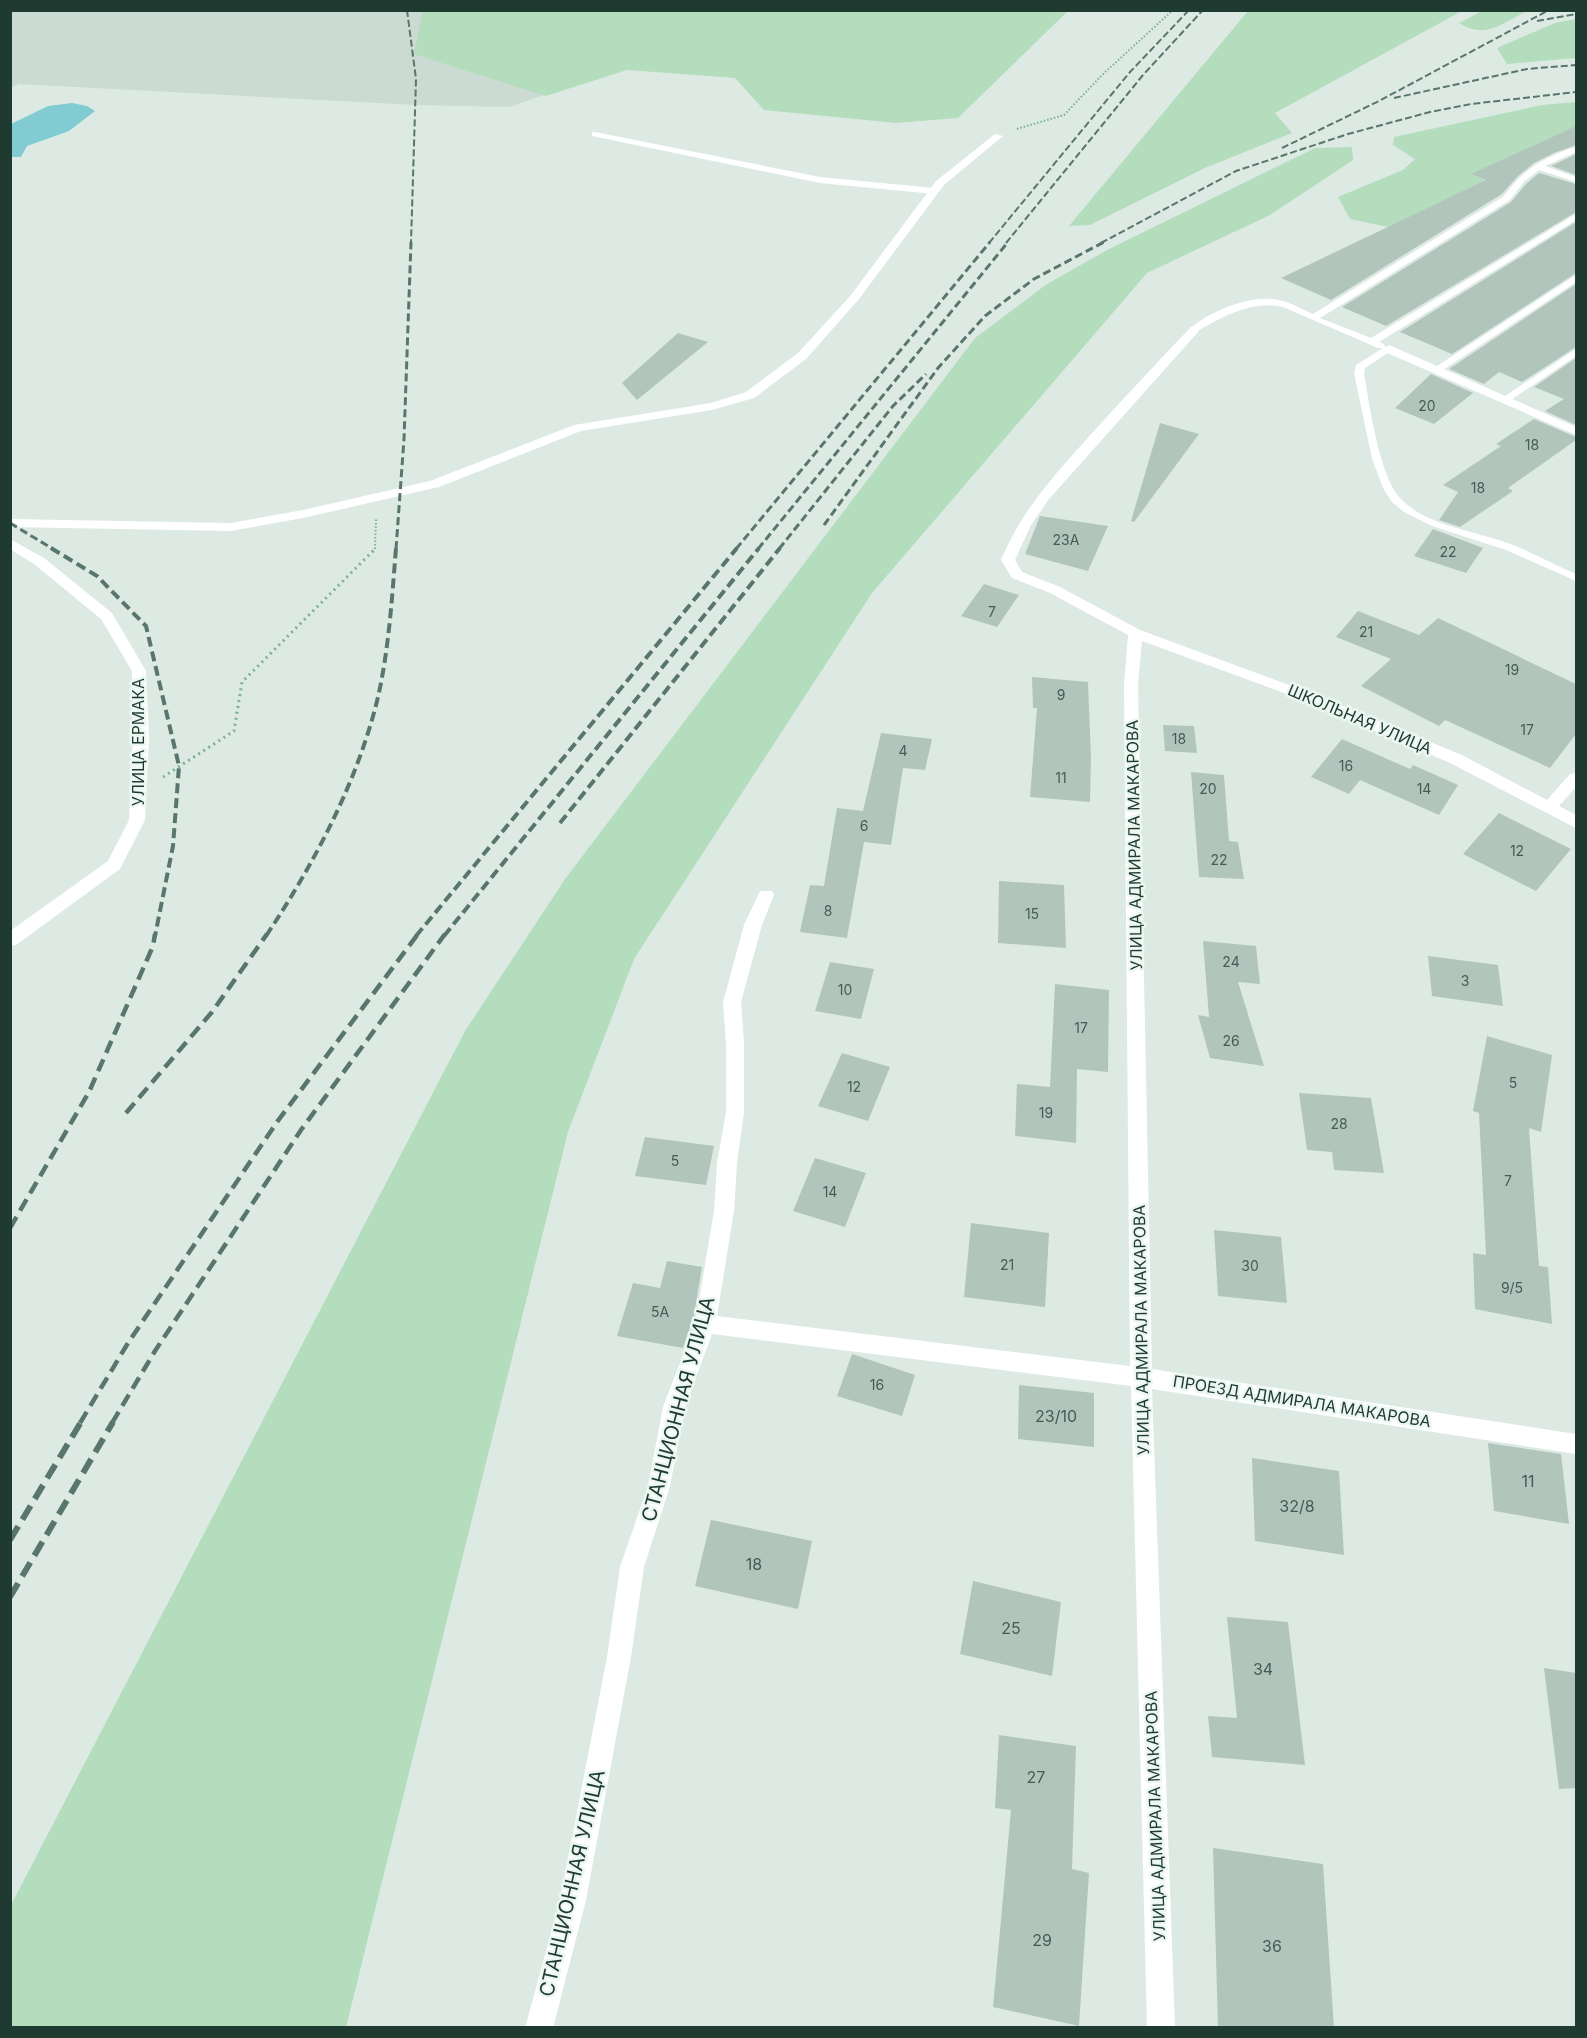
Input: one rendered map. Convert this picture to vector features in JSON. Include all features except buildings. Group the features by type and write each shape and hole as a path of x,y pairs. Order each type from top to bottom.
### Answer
{"street":[{"path":"10,523 231,527 303,514 434,484 578,428 712,406 750,395 802,356 840,314 940,183 998,136"},
{"name":"ШКОЛЬНАЯ УЛИЦА","path":"1195,329 1137,388 1034,506 1017,537 1008,560 1017,575 1055,590 1135,633 1258,678 1456,759 1576,822"},
{"path":"1389,349 1576,431"},
{"name":"УЛИЦА ЕРМАКА","path":"10,543 39,561 107,616 139,671 141,737 137,820 114,865 10,940"},
{"name":"УЛИЦА АДМИРАЛА МАКАРОВА","path":"1135,633 1131,685 1141,1377 1161,2028"},
{"path":"1549,807 1576,778"},
{"name":"СТАНЦИОННАЯ УЛИЦА","path":"539,2028 573,1900 587,1832 619,1657 632,1567 659,1485 674,1407 705,1324 724,1211 727,1162 735,1112 735,1044 732,1002 753,926 766,895"},
{"name":"ПРОЕЗД АДМИРАЛА МАКАРОВА","path":"705,1324 1141,1377 1576,1444"}],"lane":[{"path":"595,134 820,180 934,191"},
{"path":"1313,318 1507,198 1517,183 1537,166 1576,148"},
{"path":"1537,166 1576,180"},
{"path":"1372,342 1576,217"},
{"path":"1436,370 1576,278"},
{"path":"1195,329 1214,317 1261,304 1281,303 1389,349"},
{"path":"1389,349 1360,367 1359,374 1375,450 1395,499 1428,520 1510,548 1576,578"},
{"path":"1504,400 1576,352"}],"path":[{"path":"998,136 1064,115 1102,75 1173,10"},
{"path":"138,795 234,731 242,682 376,548 375,511"}],"shaded area":[{"path":"10,11 787,11 509,107 415,105 19,84 11,88"}],"green space":[{"path":"423,10 1068,11 958,118 896,123 764,110 735,78 627,70 546,96 414,54"},
{"path":"1248,11 1462,11 1275,113 1292,133 1205,168 1090,225 1069,226"},
{"path":"1482,11 1527,11 1502,25 1486,30 1469,28 1459,23"},
{"path":"1576,19 1576,58 1507,64 1497,48 1555,23"},
{"path":"1576,102 1576,129 1563,132 1472,174 1487,181 1388,227 1350,219 1338,197 1403,170 1415,159 1393,145 1394,137 1542,105"},
{"path":"1352,147 1353,160 1270,215 1147,273 872,593 634,959 568,1132 346,2027 11,2027 11,1905 465,1031 565,879 975,338 1047,284 1109,249 1315,148"}],"water":[{"path":"72,103 87,106 95,111 69,131 27,146 21,157 11,157 11,124 48,106"}],"railway":[{"path":"407,10 416,79 411,243"},
{"path":"989,243 1130,72 1189,10"},
{"path":"1006,243 1143,75 1203,10"},
{"path":"1282,148 1379,101 1549,10"},
{"path":"1537,21 1576,14"},
{"path":"1394,98 1527,69 1576,65"},
{"path":"1101,243 1236,171 1348,134 1430,112 1471,104 1576,92"},
{"path":"396,549 404,439 411,242"},
{"path":"736,549 990,242"},
{"path":"758,549 1008,242"},
{"path":"824,525 938,368 985,316 1034,279 1104,242"},
{"path":"779,549 893,406 926,374"},
{"path":"10,523 53,549"},
{"path":"51,548 97,576 146,626 179,766 173,846 155,936"},
{"path":"266,936 317,851 359,760 378,697 385,660 396,548"},
{"path":"416,936 737,548"},
{"path":"444,936 759,548"},
{"path":"560,823 780,548"},
{"path":"10,1228 89,1092 153,946 155,934"},
{"path":"126,1113 212,1012 267,934"},
{"path":"80,1423 128,1343 277,1122 418,934"},
{"path":"112,1423 155,1351 301,1130 445,934"},
{"path":"10,1540 81,1422"},
{"path":"10,1597 113,1422"}]}
